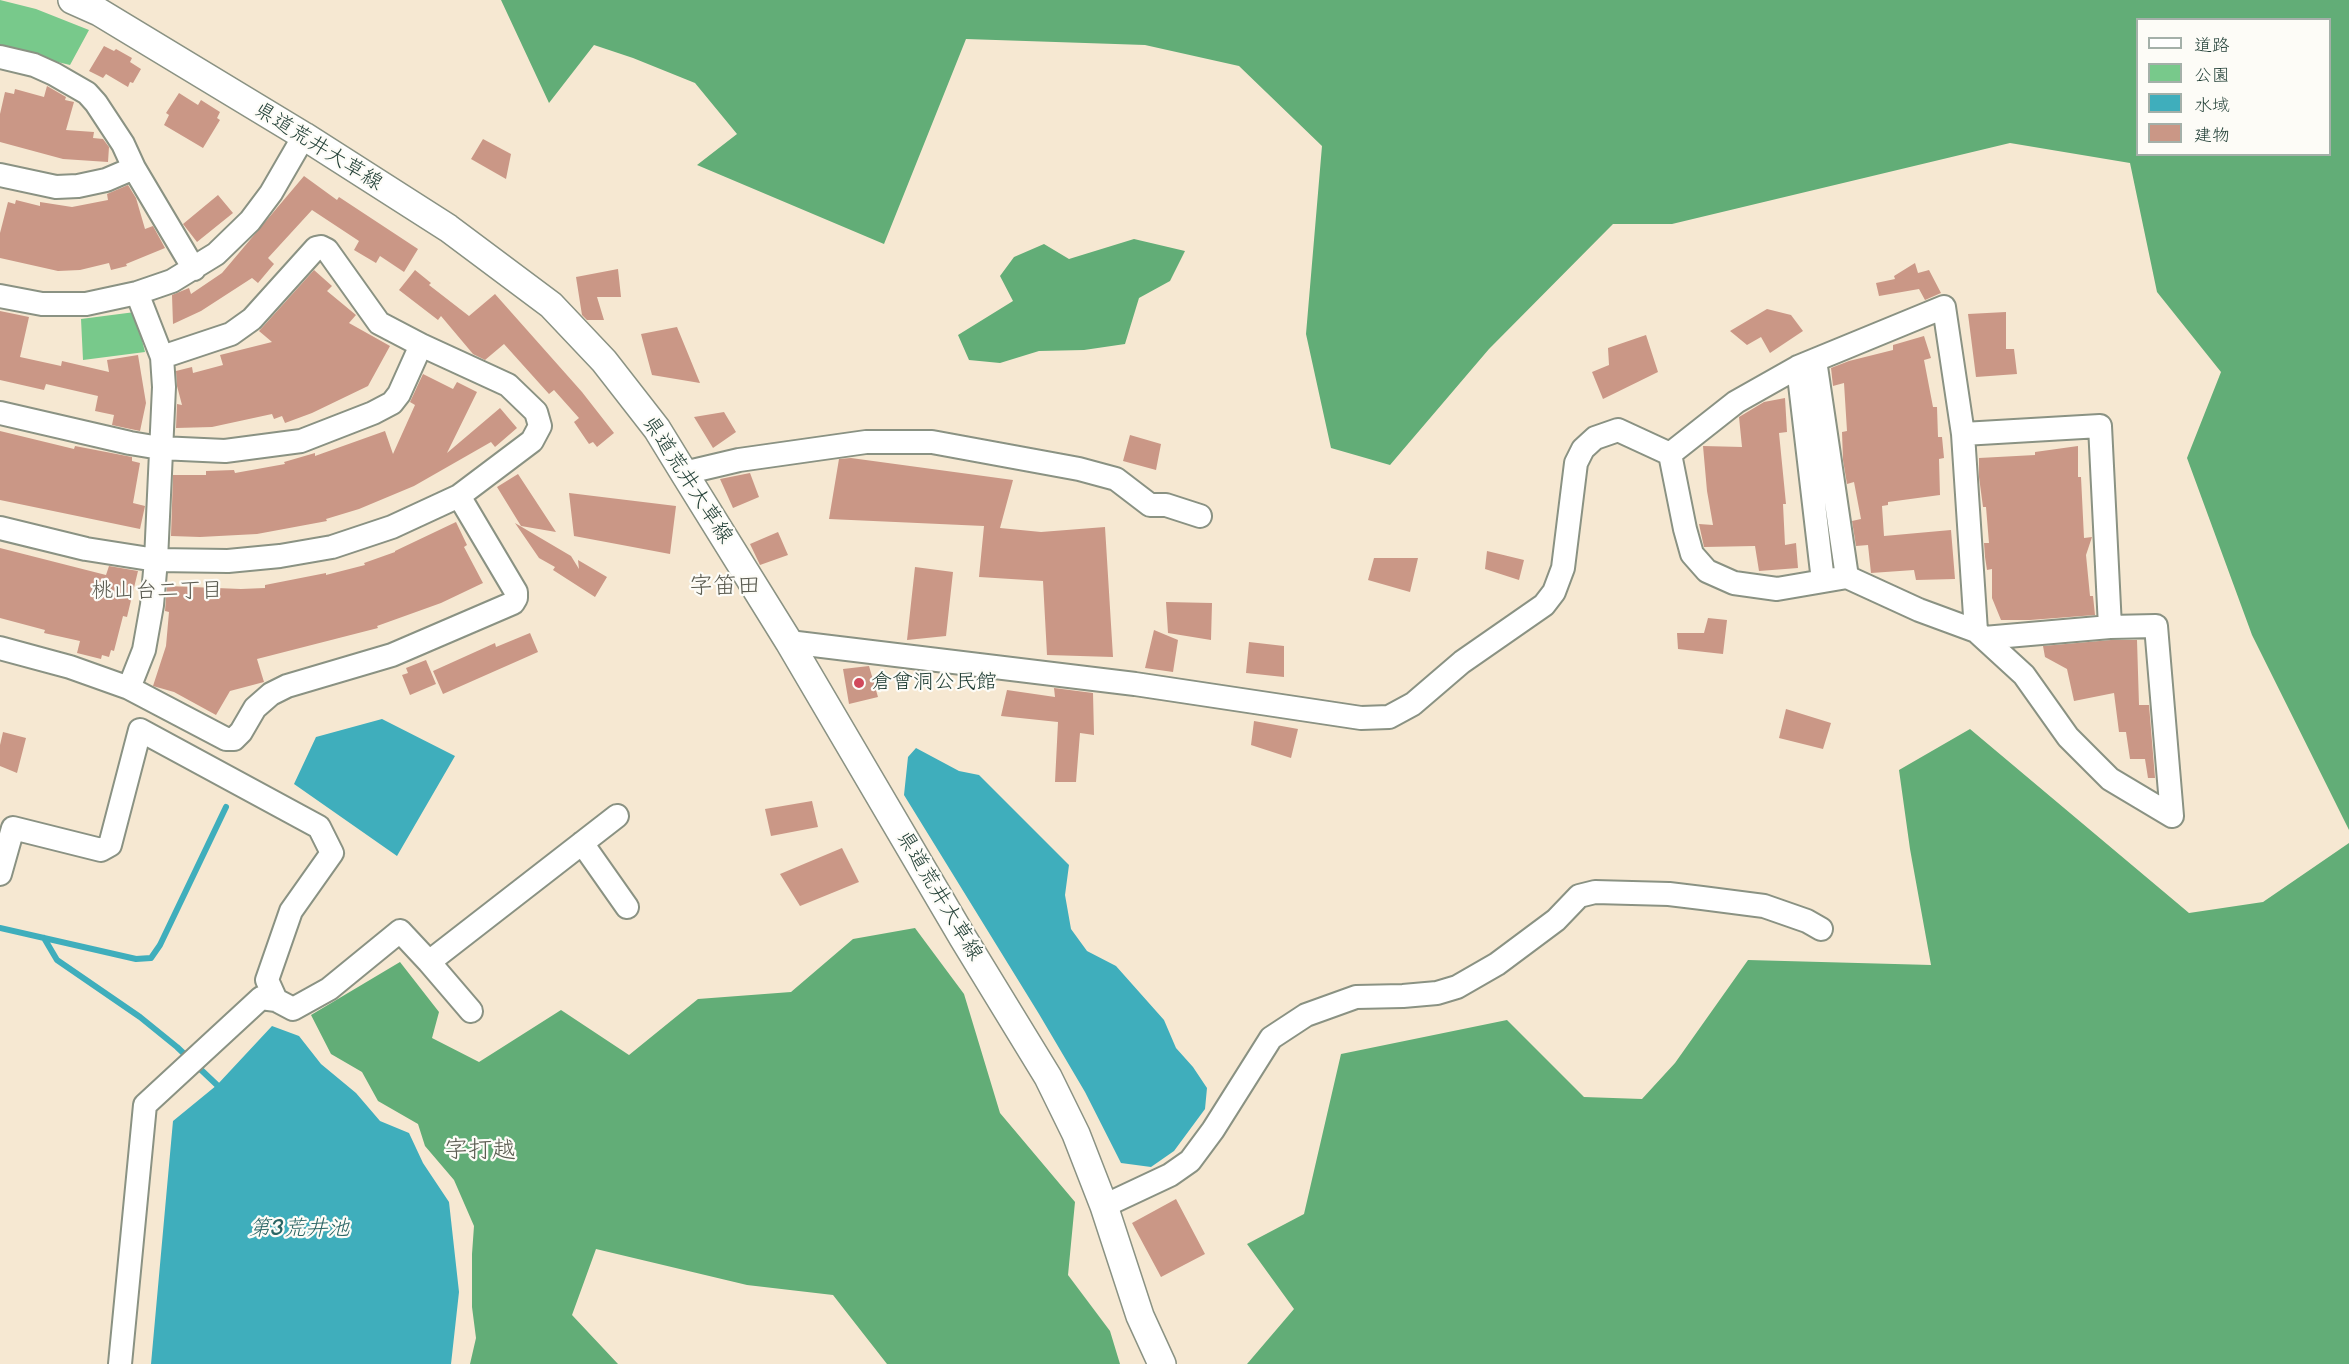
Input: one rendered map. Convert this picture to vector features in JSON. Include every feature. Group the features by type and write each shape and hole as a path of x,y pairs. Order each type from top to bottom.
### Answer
{"main road":[{"name":"県道荒井大草線","path":"72,0 99,12 304,136 448,228 551,305 604,361 657,429 789,642 963,938 1048,1077 1076,1134 1104,1206 1140,1316 1162,1364"}],"street":[{"path":"0,57 34,65 87,93 105,115 194,269"},
{"path":"0,296 67,306 104,301 172,281 216,254 250,221 271,193 304,136"},
{"path":"0,175 56,187 78,186 106,180 134,168"},
{"path":"0,528 86,549 156,560 228,561 280,556 332,546 392,527 459,496 532,441 540,426 536,412 508,385 379,323 327,250 321,247 316,248 252,319 238,329 216,340 162,357"},
{"path":"129,688 144,650 152,605 164,387 162,357 137,293"},
{"path":"1670,454 1736,402 1806,364 1944,307 1963,434 1980,635"},
{"path":"0,413 160,448 225,451 301,441 373,413 392,403 399,394 421,345"},
{"path":"1806,364 1847,577"},
{"path":"1806,364 1823,581"},
{"path":"1963,434 2100,426 2110,627"},
{"path":"789,642 1135,684 1361,718 1389,717 1413,704 1462,662 1544,605 1554,592 1563,568 1576,463 1583,449 1595,438 1618,430 1670,454"},
{"path":"684,473 739,459 866,442 932,442 1079,469 1116,479 1150,505 1166,504 1200,516"},
{"path":"1670,454 1692,554 1707,571 1734,583 1777,590 1847,577 1980,635 2024,675 2068,737 2110,779 2172,816 2156,626 1980,635"},
{"path":"0,648 70,667 129,688 226,739 234,739 241,732 255,708 271,694 287,686 392,655 513,603 516,592 459,496"},
{"path":"0,874 6,826 101,850 110,845 140,730 319,827 333,853 291,911 267,980 276,1000"},
{"path":"429,962 617,816"},
{"path":"582,843 627,907"},
{"path":"1104,1206 1170,1175 1191,1161 1271,1038 1306,1015 1356,997 1437,993 1457,987 1497,964 1556,920 1579,897 1594,892 1669,894 1764,906 1807,921 1821,929"},
{"path":"120,1364 145,1105 261,998 276,1000 293,1009 329,988 400,931 471,1011"}],"green space":[{"path":"0,0 36,9 89,30 70,65 0,48"},
{"path":"501,0 2349,0 2349,830 2252,635 2187,458 2221,372 2157,292 2130,163 2010,143 1672,224 1613,224 1489,349 1390,465 1331,448 1306,334 1322,146 1239,66 1145,45 966,39 884,244 697,165 737,134 695,83 594,45 549,103"},
{"path":"1134,239 1185,251 1170,281 1139,298 1125,344 1084,350 1039,351 1000,363 969,360 958,335 1013,301 1000,276 1014,257 1044,244 1069,259"},
{"path":"135,312 145,352 83,360 81,319"},
{"path":"1970,729 2189,913 2263,902 2349,843 2349,1364 1247,1364 1294,1309 1247,1244 1304,1214 1341,1054 1507,1020 1584,1097 1642,1099 1675,1063 1748,960 1931,965 1910,849 1899,770"},
{"path":"915,928 964,994 1000,1113 1075,1202 1068,1275 1110,1331 1120,1364 887,1364 833,1295 747,1285 596,1249 572,1315 618,1364 470,1364 476,1338 472,1307 474,1226 454,1180 425,1146 418,1124 378,1101 362,1072 331,1054 311,1015 400,962 439,1012 432,1038 479,1062 561,1010 629,1055 698,999 791,992 853,939"}],"water":[{"path":"382,719 455,756 397,856 294,784 316,737"},
{"path":"916,748 959,771 979,775 1069,865 1065,895 1071,929 1087,951 1116,966 1164,1020 1176,1048 1207,1088 1205,1109 1174,1151 1151,1167 1121,1163 1085,1092 904,795 908,757"},
{"name":"第3荒井池","path":"272,1026 299,1036 321,1064 356,1093 380,1121 409,1133 423,1163 449,1202 459,1292 451,1364 151,1364 173,1121 217,1085"}],"building":[{"path":"104,46 114,51 116,49 132,58 130,62 141,69 128,87 106,74 103,78 89,71"},
{"path":"47,86 66,97 65,100 74,102 66,130 94,132 93,138 103,139 109,147 108,162 63,159 0,142 0,114 5,92 14,94 15,89 44,97"},
{"path":"179,93 198,105 201,100 220,112 217,118 220,120 203,148 164,125 169,115 166,113"},
{"path":"483,139 511,154 506,179 471,159"},
{"path":"304,176 337,200 339,197 418,249 404,272 380,256 376,263 354,250 359,241 312,210 268,258 274,264 258,283 252,278 201,311 173,324 172,295 189,288 191,294 222,273"},
{"path":"128,185 136,198 145,229 153,226 165,248 126,264 127,266 111,270 109,263 80,270 58,271 0,258 0,233 8,202 15,204 16,200 40,206 40,202 72,207 108,200 107,194"},
{"path":"218,195 233,213 197,242 183,224"},
{"path":"1915,263 1918,273 1929,270 1941,293 1925,300 1919,289 1879,296 1876,283 1895,279 1894,276"},
{"path":"618,269 621,297 597,297 604,320 587,320 582,315 576,277"},
{"path":"314,270 332,286 327,291 356,315 349,323 390,346 368,386 312,413 285,423 282,416 274,419 272,414 212,427 176,428 177,404 182,405 176,371 192,367 193,373 223,365 220,355 272,342 259,331"},
{"path":"415,270 431,283 429,285 469,316 495,294 582,392 614,433 597,447 593,442 589,444 574,422 579,418 554,390 549,394 504,344 485,360 473,354 441,316 438,320 399,290"},
{"path":"1767,309 1791,315 1803,331 1770,353 1761,337 1747,345 1730,331"},
{"path":"0,311 29,317 20,357 61,366 62,361 109,372 107,360 138,355 146,403 140,431 112,425 114,415 95,411 98,396 46,384 44,390 0,380"},
{"path":"2006,312 2006,349 2014,349 2017,374 1976,377 1968,314"},
{"path":"677,327 700,383 652,375 641,334"},
{"path":"1646,335 1658,372 1603,399 1592,372 1609,365 1608,348"},
{"path":"1924,336 1931,358 1924,360 1933,407 1937,407 1938,437 1942,437 1944,458 1939,459 1940,495 1888,502 1888,505 1882,506 1884,536 1951,530 1955,579 1916,580 1914,570 1871,573 1868,545 1856,546 1852,521 1861,519 1854,482 1847,484 1843,460 1842,432 1847,431 1844,383 1833,386 1831,368 1893,350 1893,345"},
{"path":"423,374 453,389 457,382 477,392 447,453 500,408 517,428 495,447 491,442 414,486 359,509 326,519 327,521 257,534 171,536 173,475 206,475 206,471 234,470 235,473 285,464 284,462 315,453 315,456 385,431 393,454 415,405 410,402"},
{"path":"1785,398 1787,432 1779,433 1786,504 1783,504 1785,545 1796,543 1798,568 1759,571 1755,546 1704,547 1699,524 1713,525 1703,446 1742,447 1739,417 1764,402"},
{"path":"724,412 736,432 713,448 694,417"},
{"path":"0,431 74,449 75,446 132,457 132,461 140,463 133,503 145,506 140,529 0,500"},
{"path":"1130,435 1161,444 1156,470 1123,461"},
{"path":"2078,446 2078,477 2081,477 2084,538 2092,537 2086,555 2090,596 2093,596 2095,615 2001,620 1992,598 1992,569 1987,570 1985,557 1984,543 1989,543 1986,507 1983,507 1979,477 1979,458 2035,455 2035,452"},
{"path":"851,458 1013,480 1000,528 1041,532 1105,527 1113,657 1047,655 1043,581 979,577 984,526 829,519 839,459"},
{"path":"750,473 759,497 733,508 720,479"},
{"path":"518,474 556,532 521,526 497,487"},
{"path":"569,493 676,506 670,554 574,536"},
{"path":"456,522 467,545 464,547 483,583 441,603 377,626 378,628 257,659 264,682 230,691 216,715 174,692 153,686 166,646 169,612 165,611 167,586 265,588 265,585 326,573 326,575 365,565 364,563 395,552"},
{"path":"515,523 571,556 579,569 578,560 607,577 595,597 553,570 555,567 539,558"},
{"path":"778,532 788,555 760,565 750,544"},
{"path":"0,548 106,575 109,566 138,571 127,617 123,616 114,651 111,650 109,657 102,655 101,659 77,653 80,641 44,633 45,630 0,618"},
{"path":"1487,551 1524,560 1519,580 1485,569"},
{"path":"1374,558 1418,558 1410,592 1368,580"},
{"path":"915,567 953,572 946,636 907,640"},
{"path":"1166,602 1212,603 1211,640 1168,633"},
{"path":"1708,618 1727,620 1723,654 1678,649 1677,633 1704,633"},
{"path":"1154,630 1178,640 1173,672 1145,668"},
{"path":"530,633 538,652 443,694 433,671 495,643 496,647"},
{"path":"2137,640 2139,705 2149,705 2155,778 2148,778 2145,759 2130,759 2126,732 2119,732 2114,693 2074,701 2067,669 2045,657 2043,646"},
{"path":"1249,642 1284,646 1284,677 1246,673"},
{"path":"426,660 436,684 410,695 402,675 408,673 406,668"},
{"name":"倉曾洞公民館","path":"869,666 878,697 849,704 843,669"},
{"path":"1054,688 1093,693 1094,735 1080,733 1076,782 1055,782 1058,722 1001,716 1007,690 1055,697"},
{"path":"1786,709 1831,723 1823,749 1779,738"},
{"path":"1254,721 1298,729 1291,758 1251,745"},
{"path":"3,732 26,738 17,773 0,766 0,745"},
{"path":"812,801 818,827 771,836 765,809"},
{"path":"842,848 859,882 800,906 780,874"},
{"path":"1176,1199 1205,1254 1161,1277 1132,1223"}],"waterway":[{"path":"0,928 136,959 151,958 160,945 226,807"},
{"path":"44,938 57,960 140,1017 177,1047 217,1085"}],"place":[{"name":"倉曾洞公民館","path":"859,683"}],"district":[{"name":"字笛田","path":"725,587"},
{"name":"桃山台二丁目","path":"157,591"},
{"name":"字打越","path":"480,1151"}]}
